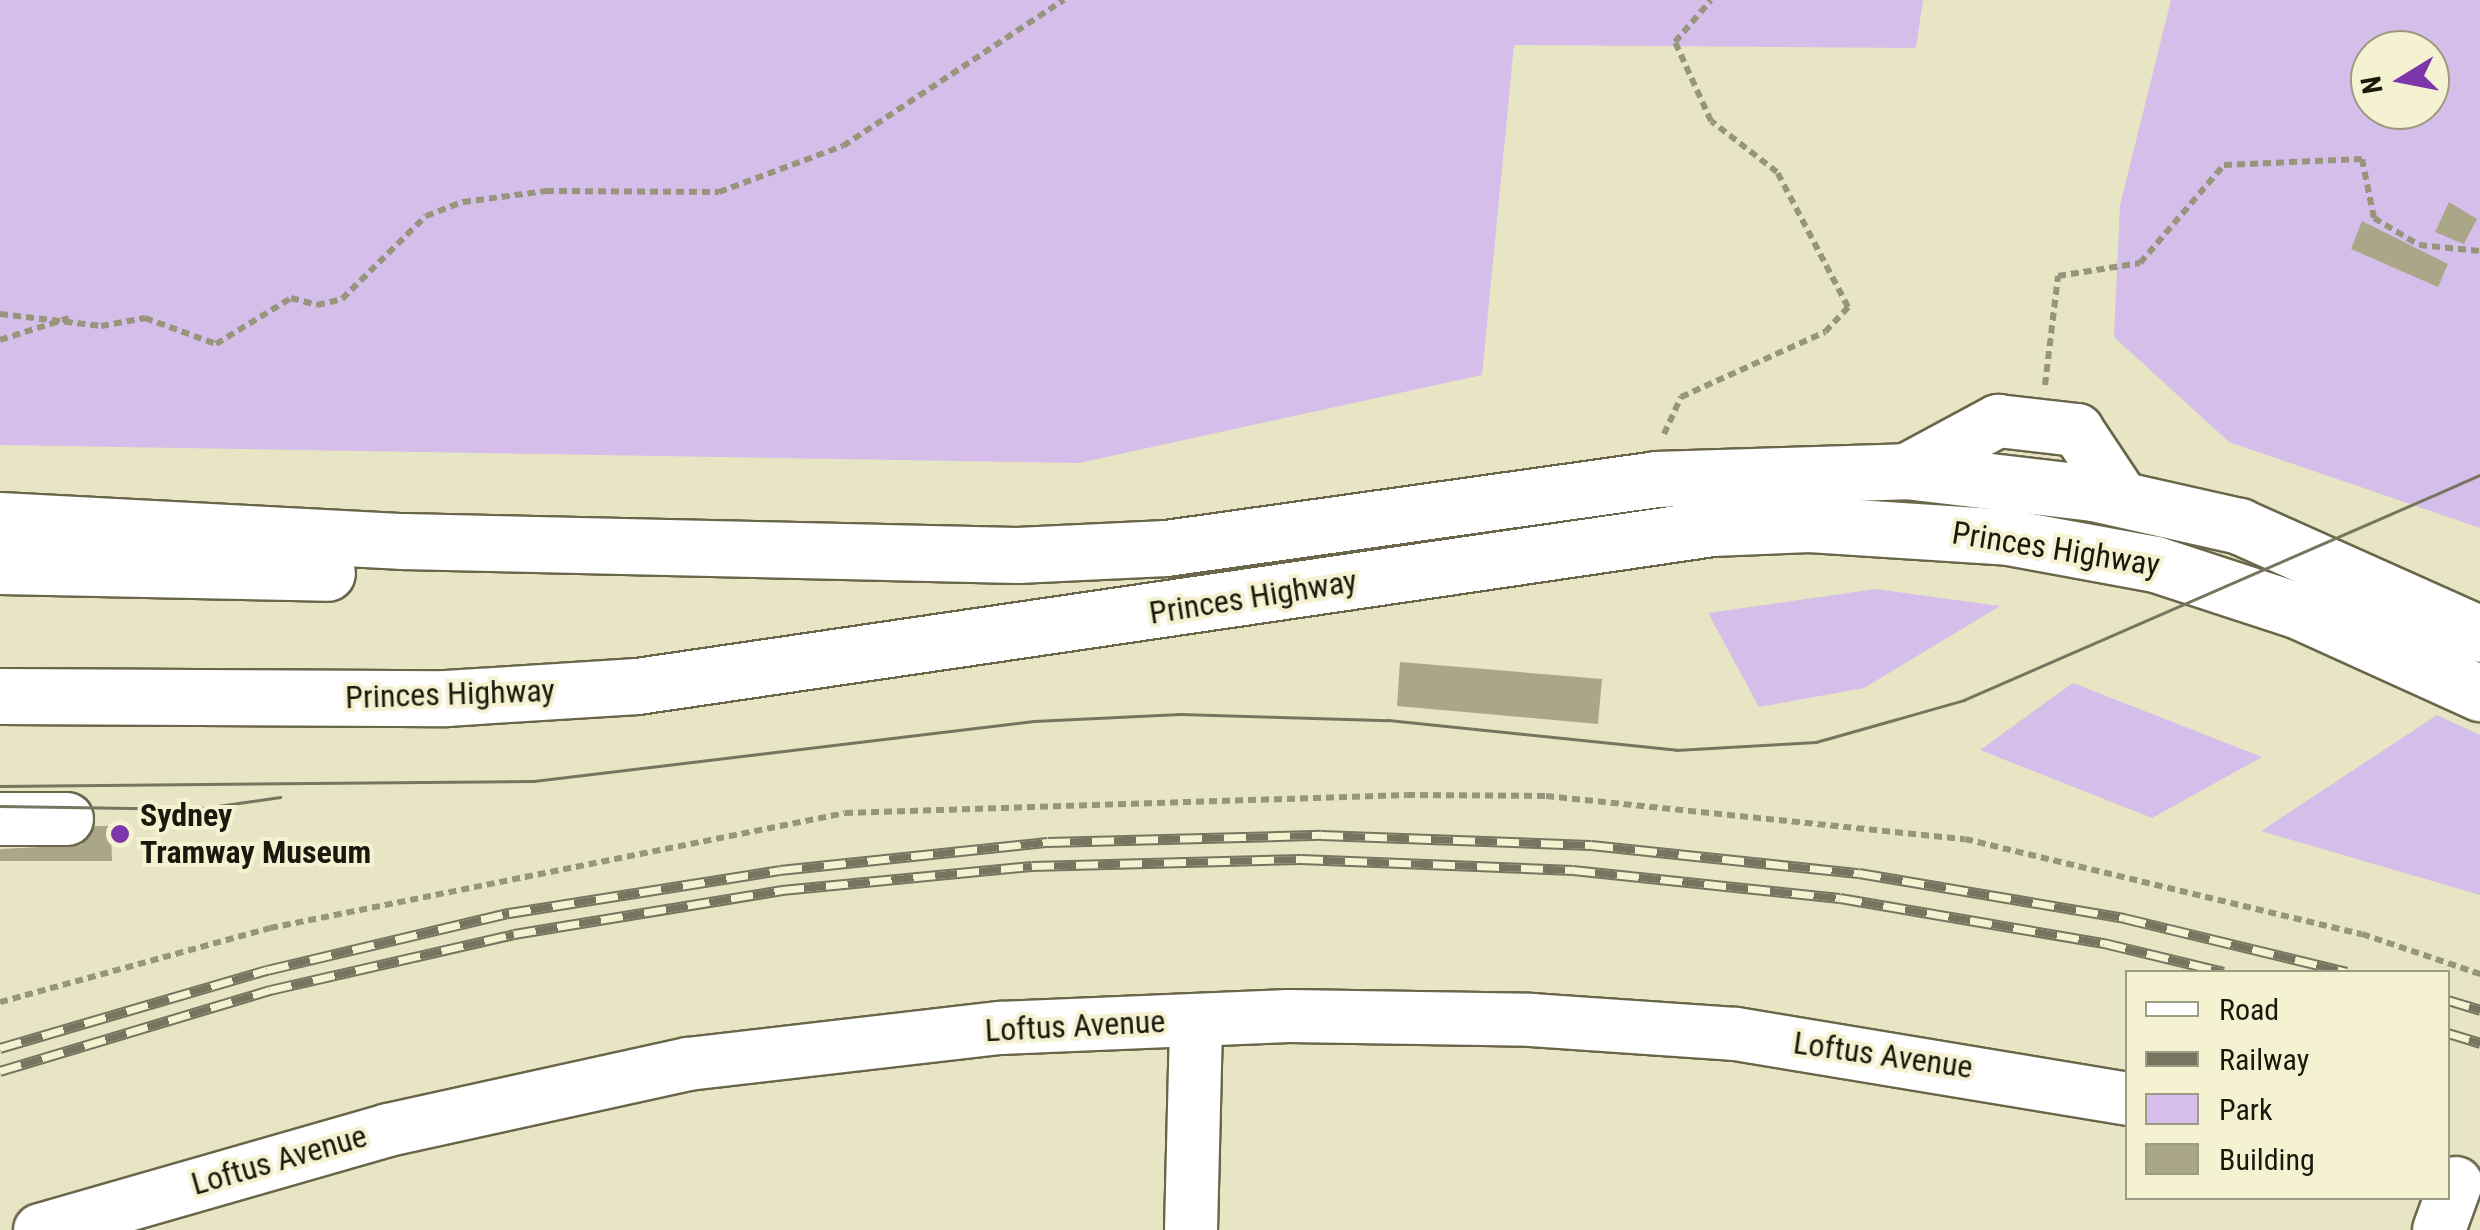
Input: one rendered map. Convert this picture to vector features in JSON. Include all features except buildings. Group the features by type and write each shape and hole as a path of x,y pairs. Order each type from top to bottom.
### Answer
{"highway":[{"name":"Princes Highway","path":"0,520 881,555 1166,548 1655,479 1905,470 2123,499 2307,550 2480,634"},
{"name":"Princes Highway","path":"0,696 446,698 637,686 1712,528 1809,524 2008,536 2155,564 2299,611 2480,693"},
{"path":"0,566 521,577 881,555"},
{"path":"0,669 148,678 232,698"}],"street":[{"path":"1905,470 1998,421 2077,430 2123,499"},
{"path":"0,819 68,819"},
{"path":"1190,1230 1196,1020"},
{"name":"Loftus Avenue","path":"40,1230 388,1130 688,1064 1000,1028 1196,1020 1531,1020 1736,1034 2125,1099"}],"path":[{"path":"0,314 70,317 101,326 144,318 216,344 291,298 317,305 342,299 426,216 462,202 546,191 718,192 844,146 1064,0"},
{"path":"1655,479 1668,418 1681,396 1825,332 1848,307 1777,172 1712,121 1674,42 1711,0"},
{"path":"2041,426 2058,276 2140,263 2224,165 2362,159 2374,218 2418,245 2480,252"},
{"path":"0,340 70,317"},
{"path":"0,1002 270,928 845,813 1407,795 1546,796 1964,839 2362,934 2480,974"}],"green space":[{"path":"0,0 1923,0 1916,48 1514,45 1482,375 1079,463 0,445"},
{"path":"2171,0 2480,0 2480,528 2229,442 2114,337 2120,205"},
{"path":"1876,589 2000,606 1864,688 1759,707 1708,613"},
{"path":"2073,683 2262,757 2152,818 1980,750"},
{"path":"2437,715 2480,735 2480,895 2261,831"}],"tram line":[{"path":"0,786 533,781 1034,721 1180,714 1388,720 1676,750 1816,742 1964,700 2480,475"},
{"path":"0,806 197,809 280,797"}],"railway":[{"path":"0,1048 267,970 509,913 780,870 1048,842 1321,835 1591,845 1859,873 2124,918 2339,970"},
{"path":"0,1071 270,990 514,934 782,890 1032,866 1301,859 1573,870 1840,898 2104,943 2216,970"},
{"path":"2450,1001 2480,1010"},
{"path":"2450,1034 2480,1043"}],"place":[{"name":"Sydney Tramway Museum","path":"120,834"}]}
